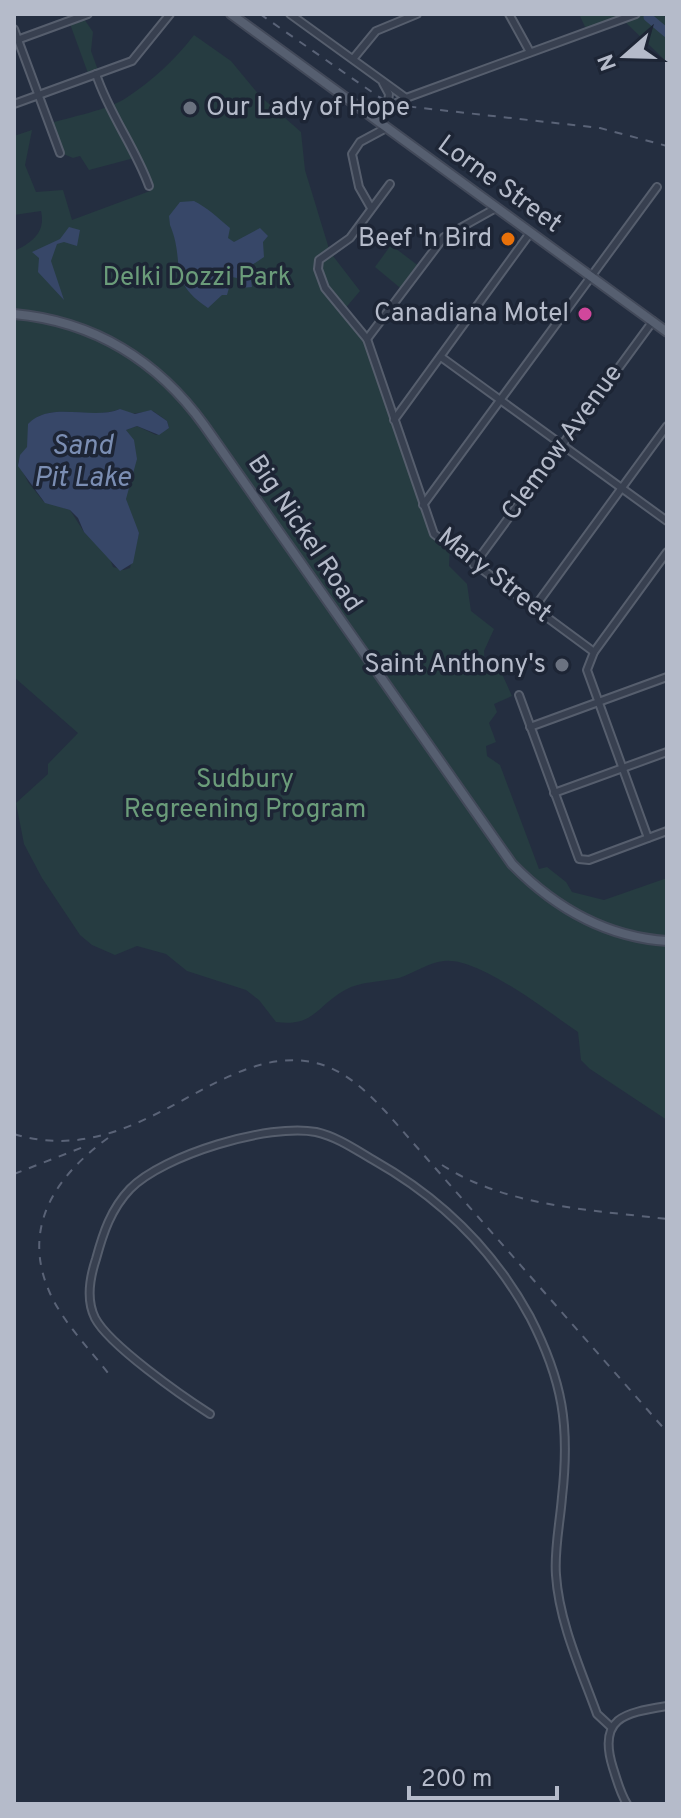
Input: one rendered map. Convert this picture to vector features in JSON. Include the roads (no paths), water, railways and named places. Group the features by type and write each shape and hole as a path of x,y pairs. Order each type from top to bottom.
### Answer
{"main road":[{"name":"Lorne Street","path":"231,14 667,332"},
{"name":"Big Nickel Road","path":"14,314 57,320 89,331 135,355 171,384 204,425 512,864 541,892 589,922 619,932 667,941"}],"street":[{"path":"16,40 75,16 88,14"},
{"path":"14,104 136,59 170,14"},
{"path":"290,14 406,98"},
{"path":"353,59 376,31 417,14"},
{"path":"509,14 530,52"},
{"path":"377,121 387,110 406,98 636,14"},
{"path":"14,29 60,153"},
{"path":"96,74 149,186"},
{"path":"381,79 389,94 387,110"},
{"path":"386,128 360,142 352,154 359,187 371,208 390,184"},
{"path":"423,505 657,187"},
{"name":"Mary Street","path":"371,208 350,238 318,263 330,296 367,339 434,534 594,652"},
{"path":"367,339 444,237 496,208"},
{"path":"394,420 530,233"},
{"name":"Clemow Avenue","path":"474,565 653,321"},
{"path":"441,357 667,521"},
{"path":"534,608 667,426"},
{"path":"648,838 587,670 594,652 667,552"},
{"path":"530,727 667,677"},
{"path":"519,695 582,861 667,831"},
{"path":"554,793 667,752"},
{"path":"210,1414 112,1341 91,1309 92,1271 104,1231 110,1216 130,1189 149,1173 189,1155 256,1136 294,1130 313,1131 342,1141 420,1187 454,1215 493,1261 530,1318 557,1378 567,1426 557,1586 597,1714 611,1727"},
{"path":"627,1804 606,1744 611,1727 627,1714 667,1706"}],"water":[{"path":"194,201 230,228 228,238 234,242 260,228 268,236 263,242 264,257 249,267 252,287 240,288 237,278 232,277 227,295 222,295 208,308 195,298 182,279 170,225 169,216 180,202"},
{"path":"69,227 80,230 77,246 64,242 57,244 51,261 64,300 38,272 39,258 32,252 60,239"},
{"name":"Sand Pit Lake","path":"120,409 135,414 151,410 167,421 169,428 159,435 137,426 126,430 134,440 137,459 126,499 139,533 133,563 120,571 84,532 78,518 70,510 45,503 18,466 20,455 27,447 28,424 37,417 48,413 97,413"}],"waterway":[{"path":"648,17 667,33"}],"railway":[{"path":"260,14 379,97 404,106 600,128 667,146"},
{"path":"14,1134 60,1141 102,1135 142,1121 251,1068 286,1060 323,1065 341,1073 386,1112 667,1432"},
{"path":"108,1138 73,1168 60,1186 49,1204 39,1245 41,1267 49,1291 69,1325 111,1377"},
{"path":"14,1174 86,1146"},
{"path":"442,1165 467,1179 522,1198 580,1209 667,1219"}],"place":[{"name":"Our Lady of Hope","path":"190,108"},
{"name":"Beef 'n Bird","path":"508,239"},
{"name":"Canadiana Motel","path":"585,314"},
{"name":"Saint Anthony's","path":"562,665"}],"park label":[{"name":"Delki Dozzi Park","path":"197,278"},
{"name":"Sudbury Regreening Program","path":"245,795"}]}
